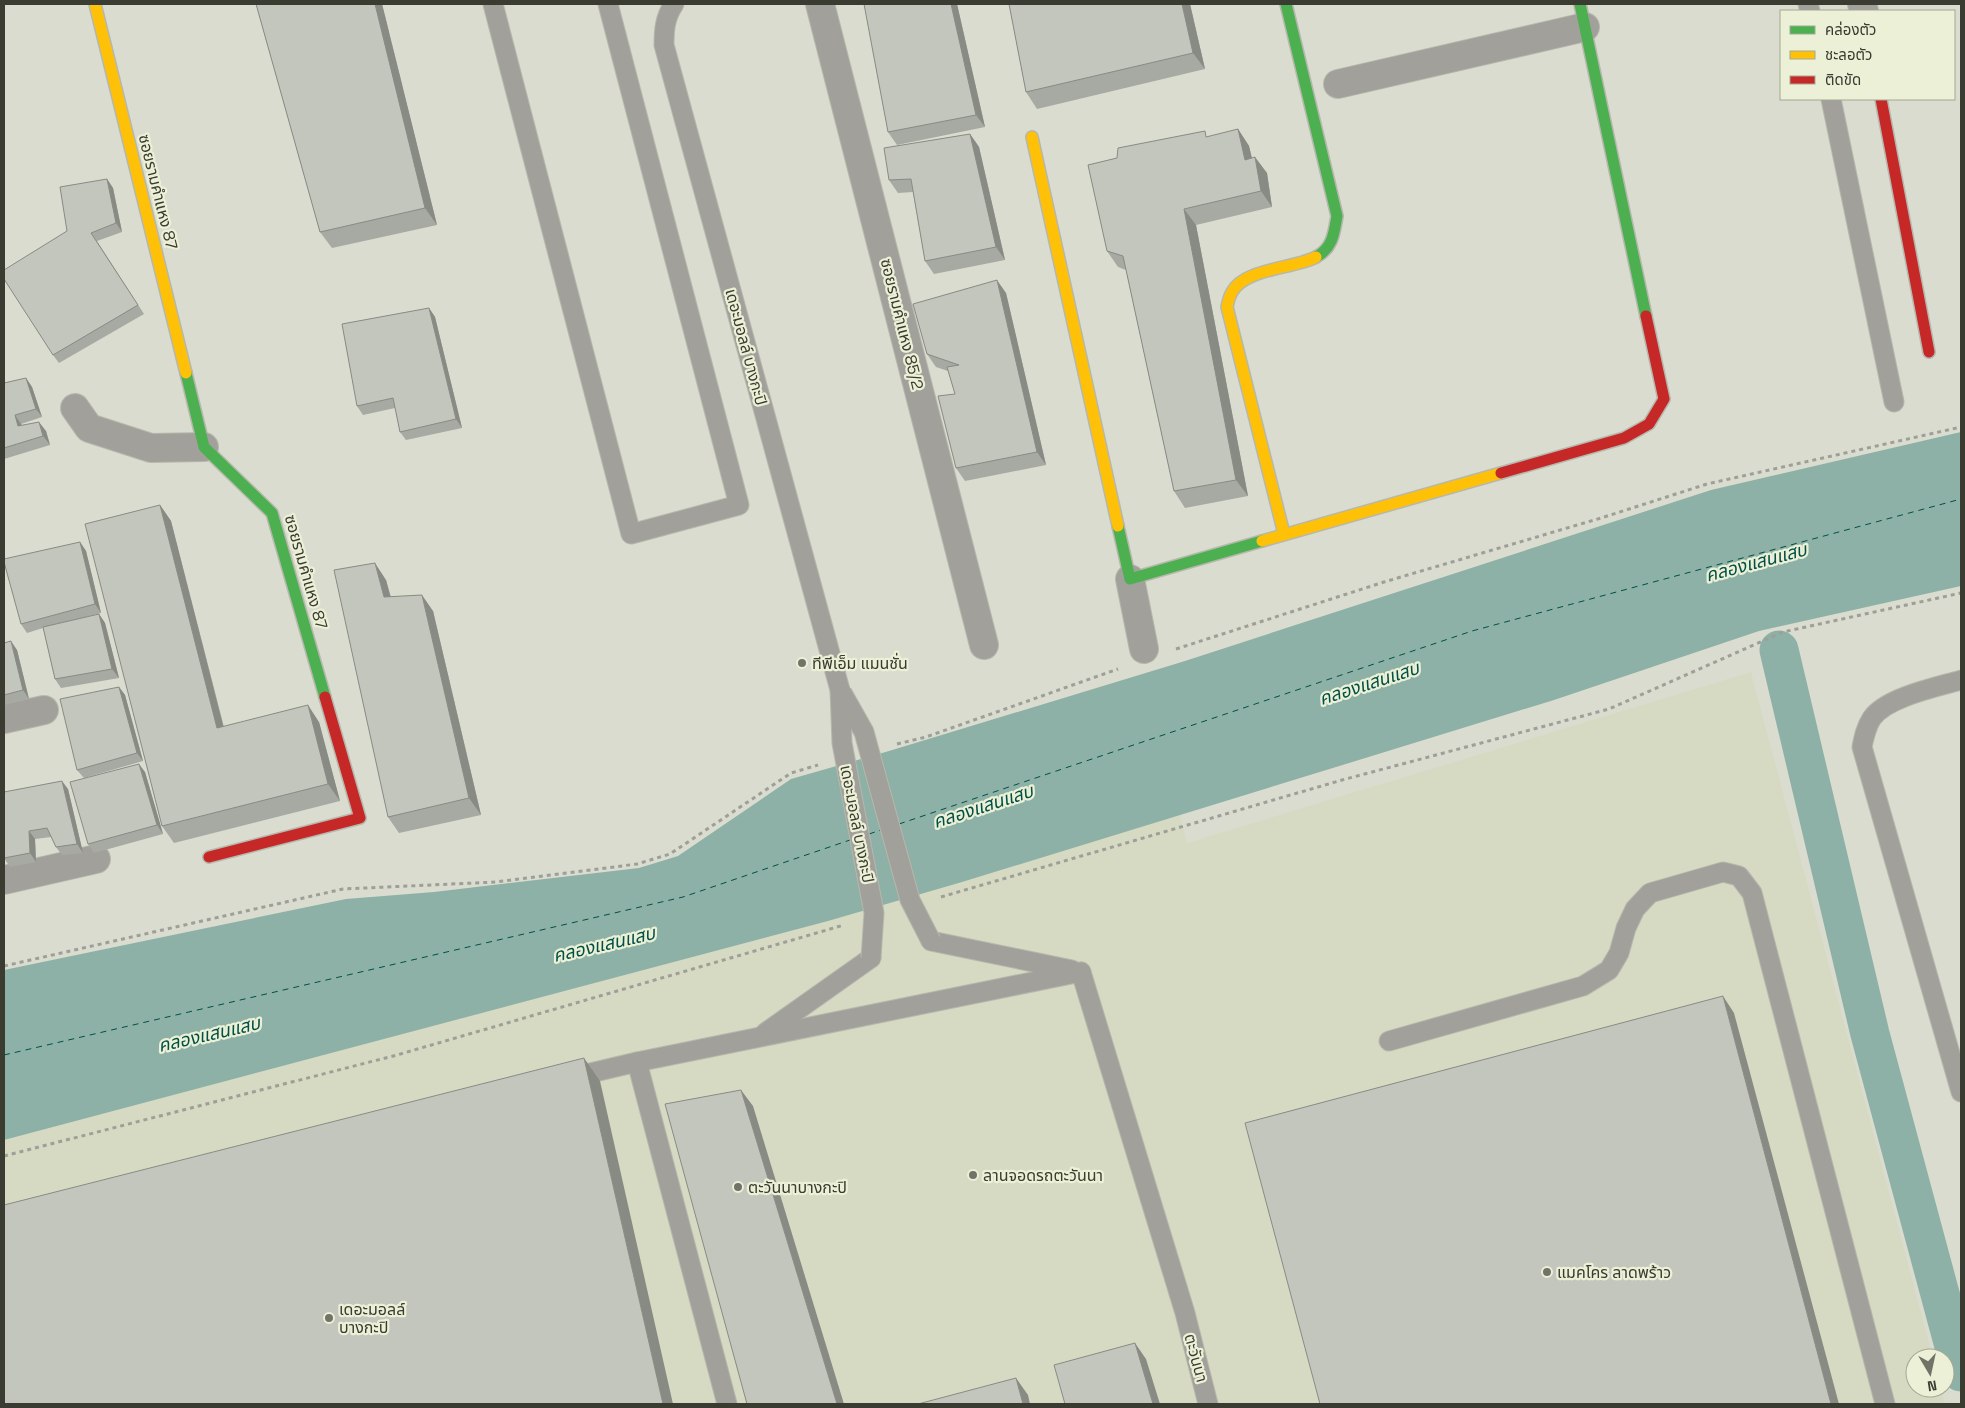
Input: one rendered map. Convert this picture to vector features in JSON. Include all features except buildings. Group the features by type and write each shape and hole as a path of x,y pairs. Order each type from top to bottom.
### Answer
{"street":[{"name":"ซอยรามคำแหง 87","path":"95,4 204,448 241,481 272,513 360,818 209,857"},
{"name":"ซอยรามคำแหง 85/2","path":"820,4 984,645"},
{"path":"1284,534 1227,307 1233,290 1245,278 1318,256 1330,247 1334,235 1337,216 1286,4"},
{"path":"1130,579 1624,438 1649,424 1664,399 1583,15 1338,84"},
{"path":"1880,100 1929,352"},
{"path":"1032,137 1144,649"},
{"path":"75,408 89,428 151,448 204,448"},
{"path":"4,720 44,710"},
{"path":"4,880 96,859"}],"lane":[{"path":"493,4 631,534 739,505 608,4"},
{"name":"เดอะมอลล์ บางกะปิ","path":"674,4 669,10 664,28 664,45 840,690 842,743 874,913 872,958 758,1038"},
{"path":"1831,100 1894,402"},
{"path":"1961,680 1899,698 1873,716 1865,731 1862,747 1961,1092"},
{"name":"เดอะมอลล์ บางกะปิ","path":"840,690 864,732 910,900 931,941 1081,972"},
{"path":"1389,1041 1583,986 1609,970 1619,953 1626,928 1635,909 1650,893 1723,872 1739,876 1752,893 1885,1404"},
{"path":"551,1082 637,1062 1081,972"},
{"name":"ตะวันนา","path":"1081,972 1184,1313 1208,1404"},
{"path":"637,1062 726,1404"}],"path":[{"path":"1173,650 1384,582 1601,518 1707,484 1961,427"},
{"path":"932,899 1342,780 1609,709 1784,632 1961,593"},
{"path":"895,744 926,736 1118,669"},
{"path":"4,966 343,889 496,882 637,864 670,854 791,773 819,765"},
{"path":"4,1156 397,1054 846,924"}],"shaded area":[{"path":"1751,672 1930,1348 1905,1348 1905,1398 1944,1398 1945,1404 4,1404 4,1140 828,921 1180,815 1187,843"}],"water":[{"name":"คลองแสนแสบ","path":"1961,432 1961,586 1759,631 1554,700 962,882 828,921 4,1140 4,970 346,899 434,892 639,868 678,856 791,779 1185,661 1711,490"}],"waterway":[{"path":"1779,650 1870,1034 1961,1372"}],"ferry route":[{"path":"899,824 1472,631 1961,499"},
{"path":"869,834 881,830"},
{"path":"4,1055 683,897 850,840"}],"traffic: fast":[{"path":"1286,4 1337,216 1334,234 1329,245 1316,257"},
{"path":"1580,4 1646,316"},
{"path":"186,373 204,447 272,513 325,697"},
{"path":"1118,526 1130,579 1262,541"}],"traffic: slow":[{"path":"95,4 186,373"},
{"path":"1032,137 1118,526"},
{"path":"1284,534 1227,307 1232,292 1238,284 1247,278 1316,257"},
{"path":"1262,541 1501,473"}],"traffic: jam":[{"path":"1881,100 1929,352"},
{"path":"1501,473 1624,438 1649,424 1664,399 1646,316"},
{"path":"209,857 360,818 325,697"}],"place":[{"name":"ทีพีเอ็ม แมนชั่น","path":"802,663"},
{"name":"ลานจอดรถตะวันนา","path":"973,1175"},
{"name":"ตะวันนาบางกะปิ","path":"738,1187"},
{"name":"แมคโคร ลาดพร้าว","path":"1547,1272"},
{"name":"เดอะมอลล์ บางกะปิ","path":"329,1318"}]}
